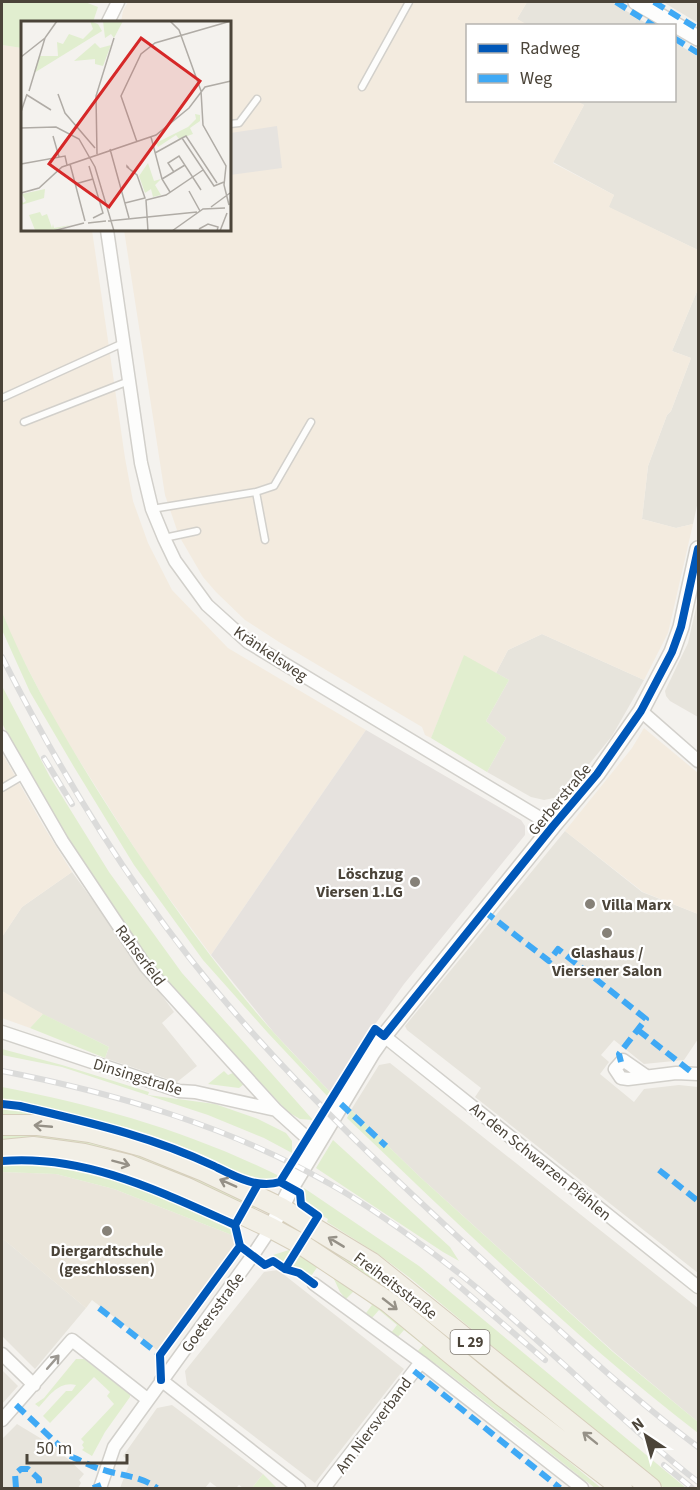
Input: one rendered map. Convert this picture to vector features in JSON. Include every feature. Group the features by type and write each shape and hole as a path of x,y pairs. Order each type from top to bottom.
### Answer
{"main road":[{"name":"Freiheitsstraße","path":"2,1125 38,1125 90,1132 142,1146 204,1171 281,1208 372,1263 651,1488"},
{"name":"Freiheitsstraße","path":"2,1150 33,1147 84,1154 129,1165 187,1188 301,1244 388,1302 501,1395 622,1488"}],"street":[{"path":"108,21 118,2"},
{"path":"636,2 674,24"},
{"path":"676,25 699,38"},
{"name":"Kränkelsweg","path":"107,231 141,463 152,509 175,561 207,605 248,642 553,826"},
{"name":"Gerberstraße","path":"271,1228 316,1146 384,1035 601,770 641,711 668,661 681,627 699,549"},
{"path":"641,711 699,761"},
{"name":"Rahserfeld","path":"2,737 62,841 146,967 276,1110 316,1146"},
{"name":"Dinsingstraße","path":"2,1032 179,1091 195,1092 276,1110"},
{"name":"An den Schwarzen Pfählen","path":"384,1035 699,1287"},
{"path":"646,1076 676,1073 699,1074"},
{"name":"Goetersstraße","path":"100,1488 114,1448 271,1228"},
{"path":"314,1284 421,1362 582,1488"},
{"path":"2,1420 72,1340 147,1399"},
{"path":"2,1354 34,1385"},
{"name":"Am Niersverband","path":"324,1488 421,1362"},
{"path":"161,1380 299,1488"}],"lane":[{"path":"362,87 408,2"},
{"path":"231,124 240,123 257,99"},
{"path":"2,398 124,343"},
{"path":"24,422 129,381"},
{"path":"152,509 256,492 274,486 311,422"},
{"path":"256,492 265,540"},
{"path":"164,538 198,531"},
{"path":"2,788 24,775"}],"shaded area":[{"path":"128,2 527,2 517,19 526,24 466,24 466,102 579,102 584,105 553,163 614,195 609,207 698,250 698,289 672,351 691,358 648,466 642,519 676,528 693,524 668,633 644,680 542,634 508,650 496,673 464,656 431,738 425,735 422,727 245,620 203,577 179,536 165,495 124,231 231,231 231,21 121,21"},
{"path":"527,2 612,2 647,24 525,24 517,19"},
{"path":"663,2 698,2 698,23"},
{"path":"676,43 698,57 698,250 608,207 614,195 553,162 584,105 577,102 676,102"},
{"path":"2,45 21,48 21,231 92,231 133,501 148,543 172,590 228,648 366,730 211,955 149,871 57,725 13,640 2,612"},
{"path":"277,126 282,168 231,175 231,133"},
{"path":"698,289 698,501 693,524 676,528 642,519 648,466 691,358 672,351"},
{"path":"698,599 698,717 670,701 665,691 688,643"},
{"path":"542,634 644,680 612,736 569,789 554,798 544,800 531,797 487,772 506,738 486,721 509,680 496,673 508,650"},
{"path":"644,728 698,773 698,914 643,892 565,831 632,748"},
{"path":"366,730 521,820 525,826 525,835 404,984 353,1055 331,1093 275,1034 211,955"},
{"path":"2,753 72,872 22,907 2,937"},
{"path":"565,831 642,892 698,914 698,1039 684,1060 644,1064 614,1040 601,1055 609,1062 600,1074 634,1102 644,1089 679,1085 698,1087 698,1273 475,1097 481,1088 407,1030 405,1026"},
{"path":"72,872 174,1012 162,1023 197,1066 177,1082 105,1058 109,1047 18,1002 2,991 2,937 22,907"},
{"path":"2,991 43,1014 30,1028 2,1018"},
{"path":"390,1063 698,1308 698,1422 614,1352 420,1177 351,1110 379,1065"},
{"path":"2,1172 56,1174 114,1189 237,1237 233,1254 166,1346 157,1350 92,1300 86,1308 2,1238"},
{"path":"2,1238 86,1308 35,1369 2,1336"},
{"path":"278,1270 404,1369 315,1483 187,1385 185,1371 264,1272"},
{"path":"2,1370 18,1386 2,1404"},
{"path":"172,1405 263,1474 252,1488 243,1488 239,1485 236,1488 218,1488 210,1482 205,1488 120,1488 130,1462 123,1456 157,1408"},
{"path":"17,1424 55,1447 84,1474 79,1480 81,1483 78,1488 2,1488 2,1439"}],"green space":[{"path":"2,2 85,2 98,7 93,21 21,21 21,48 2,45"},
{"path":"2,612 22,658 57,724 137,852 180,915 226,976 275,1034 331,1093 329,1098 203,960 134,865 30,692 2,630"},
{"path":"464,655 509,680 486,721 506,738 487,772 431,738"},
{"path":"2,686 50,777 109,872 182,973 313,1120 300,1119 288,1112 152,966 68,839 16,751 2,723"},
{"path":"43,1014 109,1047 105,1058 30,1028"},
{"path":"2,1049 149,1092 148,1095 215,1104 258,1119 286,1133 292,1141 292,1153 264,1138 208,1115 62,1067 2,1055"},
{"path":"224,1071 228,1075 233,1073 244,1084 239,1088 208,1084"},
{"path":"2,1087 76,1103 148,1123 218,1149 287,1180 261,1189 2,1117"},
{"path":"351,1110 420,1177 613,1352 698,1422 698,1433 562,1320 475,1240 347,1118"},
{"path":"34,1132 100,1141 155,1159 261,1208 254,1208 151,1162 99,1147 33,1137 2,1141 2,1133"},
{"path":"333,1140 450,1247 459,1261 316,1168"},
{"path":"2,1159 74,1163 97,1167 132,1178 234,1220 241,1228 244,1243 237,1237 114,1189 56,1174 2,1172"},
{"path":"304,1188 419,1266 686,1488 664,1488 410,1278 378,1254 327,1222 328,1219 307,1207"},
{"path":"301,1231 339,1253 383,1284 497,1378 553,1417 639,1488 634,1488 548,1418 540,1419 297,1232"},
{"path":"289,1250 302,1253 380,1305 601,1488 595,1488 586,1481 583,1485 576,1478 578,1475 510,1421 507,1424 499,1418 502,1415 436,1364 434,1367 416,1353 423,1345 404,1330 397,1338 391,1333 397,1325 379,1310 372,1318 366,1313 372,1305 354,1291 346,1299 333,1277 318,1266 307,1282 273,1255"},
{"path":"76,1359 84,1359 130,1394 92,1456 82,1450 84,1442 81,1439 114,1404 107,1396 110,1392 94,1377 50,1423 43,1416 66,1391 72,1391 76,1385 60,1387 39,1407 35,1404 44,1398"},
{"path":"263,1474 277,1488 252,1488"}],"railway":[{"path":"2,657 52,751 107,842 168,930 264,1046 325,1110 420,1202 589,1357 698,1447"},
{"path":"44,758 72,804"},
{"path":"2,1071 128,1101 211,1129 292,1163 364,1204 429,1250 491,1299 637,1431 698,1482"},
{"path":"452,1280 545,1360"},
{"path":"664,1465 692,1488"}],"marked path":[{"path":"616,2 651,24"},
{"path":"654,2 698,29"},
{"path":"676,39 698,53"},
{"path":"484,911 549,961 558,949 646,1019 619,1054 621,1062"},
{"path":"638,1030 694,1074"},
{"path":"341,1104 386,1146"},
{"path":"659,1170 698,1201"},
{"path":"99,1308 160,1355"},
{"path":"414,1371 560,1488"},
{"path":"16,1405 64,1450"},
{"path":"70,1456 102,1470 139,1479 157,1488"},
{"path":"16,1488 15,1474 21,1469 28,1469 39,1479 39,1488"},
{"path":"93,1488 101,1485"}],"cycle path":[{"path":"280,1182 375,1029 384,1036 597,774 641,711 672,652 681,627 698,549"},
{"path":"2,1104 20,1106 118,1131 167,1146 254,1183 280,1182 300,1193 301,1204 318,1216 285,1269 299,1273 314,1284"},
{"path":"2,1161 33,1160 93,1169 151,1188 235,1225"},
{"path":"258,1184 235,1225 240,1246 265,1265 273,1261 285,1269"},
{"path":"161,1380 160,1355 240,1246"}],"place":[{"name":"Löschzug Viersen 1.LG","path":"415,882"},
{"name":"Villa Marx","path":"590,904"},
{"name":"Glashaus / Viersener Salon","path":"607,933"},
{"name":"Diergardtschule (geschlossen)","path":"107,1231"}]}
